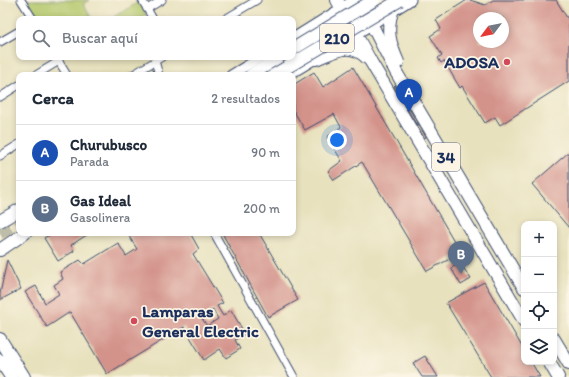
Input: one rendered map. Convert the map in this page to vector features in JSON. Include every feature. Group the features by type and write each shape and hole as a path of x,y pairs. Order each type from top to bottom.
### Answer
{"main road":[{"name":"34","path":"358,0 396,72 521,283"},
{"name":"210","path":"296,47 374,0"},
{"name":"210","path":"279,72 400,0"},
{"name":"34","path":"339,4 371,62 521,316"},
{"path":"392,12 388,32 396,57 489,214 512,267"},
{"path":"316,59 347,48 355,49 361,52 371,62"},
{"path":"256,72 275,60"},
{"path":"0,221 16,212"},
{"path":"0,250 21,236"},
{"path":"0,339 24,377"},
{"path":"557,344 569,364"},
{"path":"0,360 11,377"},
{"path":"551,365 558,377"}],"street":[{"path":"21,0 31,16"},
{"path":"142,0 151,16"},
{"path":"147,9 162,0"},
{"path":"230,16 257,0"},
{"path":"316,59 297,36 321,20 339,4 354,0"},
{"path":"294,72 411,0"},
{"path":"321,20 337,46"},
{"path":"0,42 16,33"},
{"path":"40,72 57,60"},
{"path":"59,60 65,72"},
{"path":"236,72 256,60"},
{"path":"137,72 155,61 159,72"},
{"path":"0,97 16,87"},
{"path":"0,156 16,146"},
{"path":"216,236 294,377"}],"green space":[{"path":"25,0 89,0 83,4 90,16 34,16"},
{"path":"139,2 146,15 144,16 115,16"}],"building":[{"name":"ADOSA","path":"467,0 485,5 493,0 556,0 569,21 569,81 500,125 495,117 485,123 462,86 460,88 444,61 441,63 438,58 442,55 430,36 441,29 436,20"},
{"path":"353,67 461,253 427,271 362,162 334,180 328,171 342,161 327,137 341,127 334,114 305,130 296,115 296,83 314,72 323,87"},
{"path":"395,85 426,137 424,138 394,86"},
{"path":"569,152 569,228 532,184"},
{"path":"48,236 85,236 71,245 74,251 58,261 44,238"},
{"name":"Lamparas General Electric","path":"129,236 192,236 199,249 193,254 223,303 217,306 223,316 231,310 245,334 235,340 240,349 226,358 220,349 204,360 184,327 107,374 70,312 47,327 25,292 36,286 45,303 59,294 54,285 63,279 60,272 80,260 84,264 118,243 126,256 137,249","holes":["213,309 218,319 207,326 201,317"]},
{"path":"224,236 261,236 298,300 268,317"},
{"path":"7,260 21,289 0,300 0,294"},
{"path":"460,263 471,279 461,285 451,268"},
{"path":"484,282 521,345 521,365 533,365 540,377 491,377 446,303"},
{"path":"425,356 438,377 422,377 413,363"}],"tunnel":[{"path":"0,233 16,225"}],"place":[{"name":"ADOSA","path":"507,62"},
{"name":"Churubusco","path":"409,112"},
{"name":"Gas Ideal","path":"461,274"},
{"name":"Lamparas General Electric","path":"134,321"}]}
